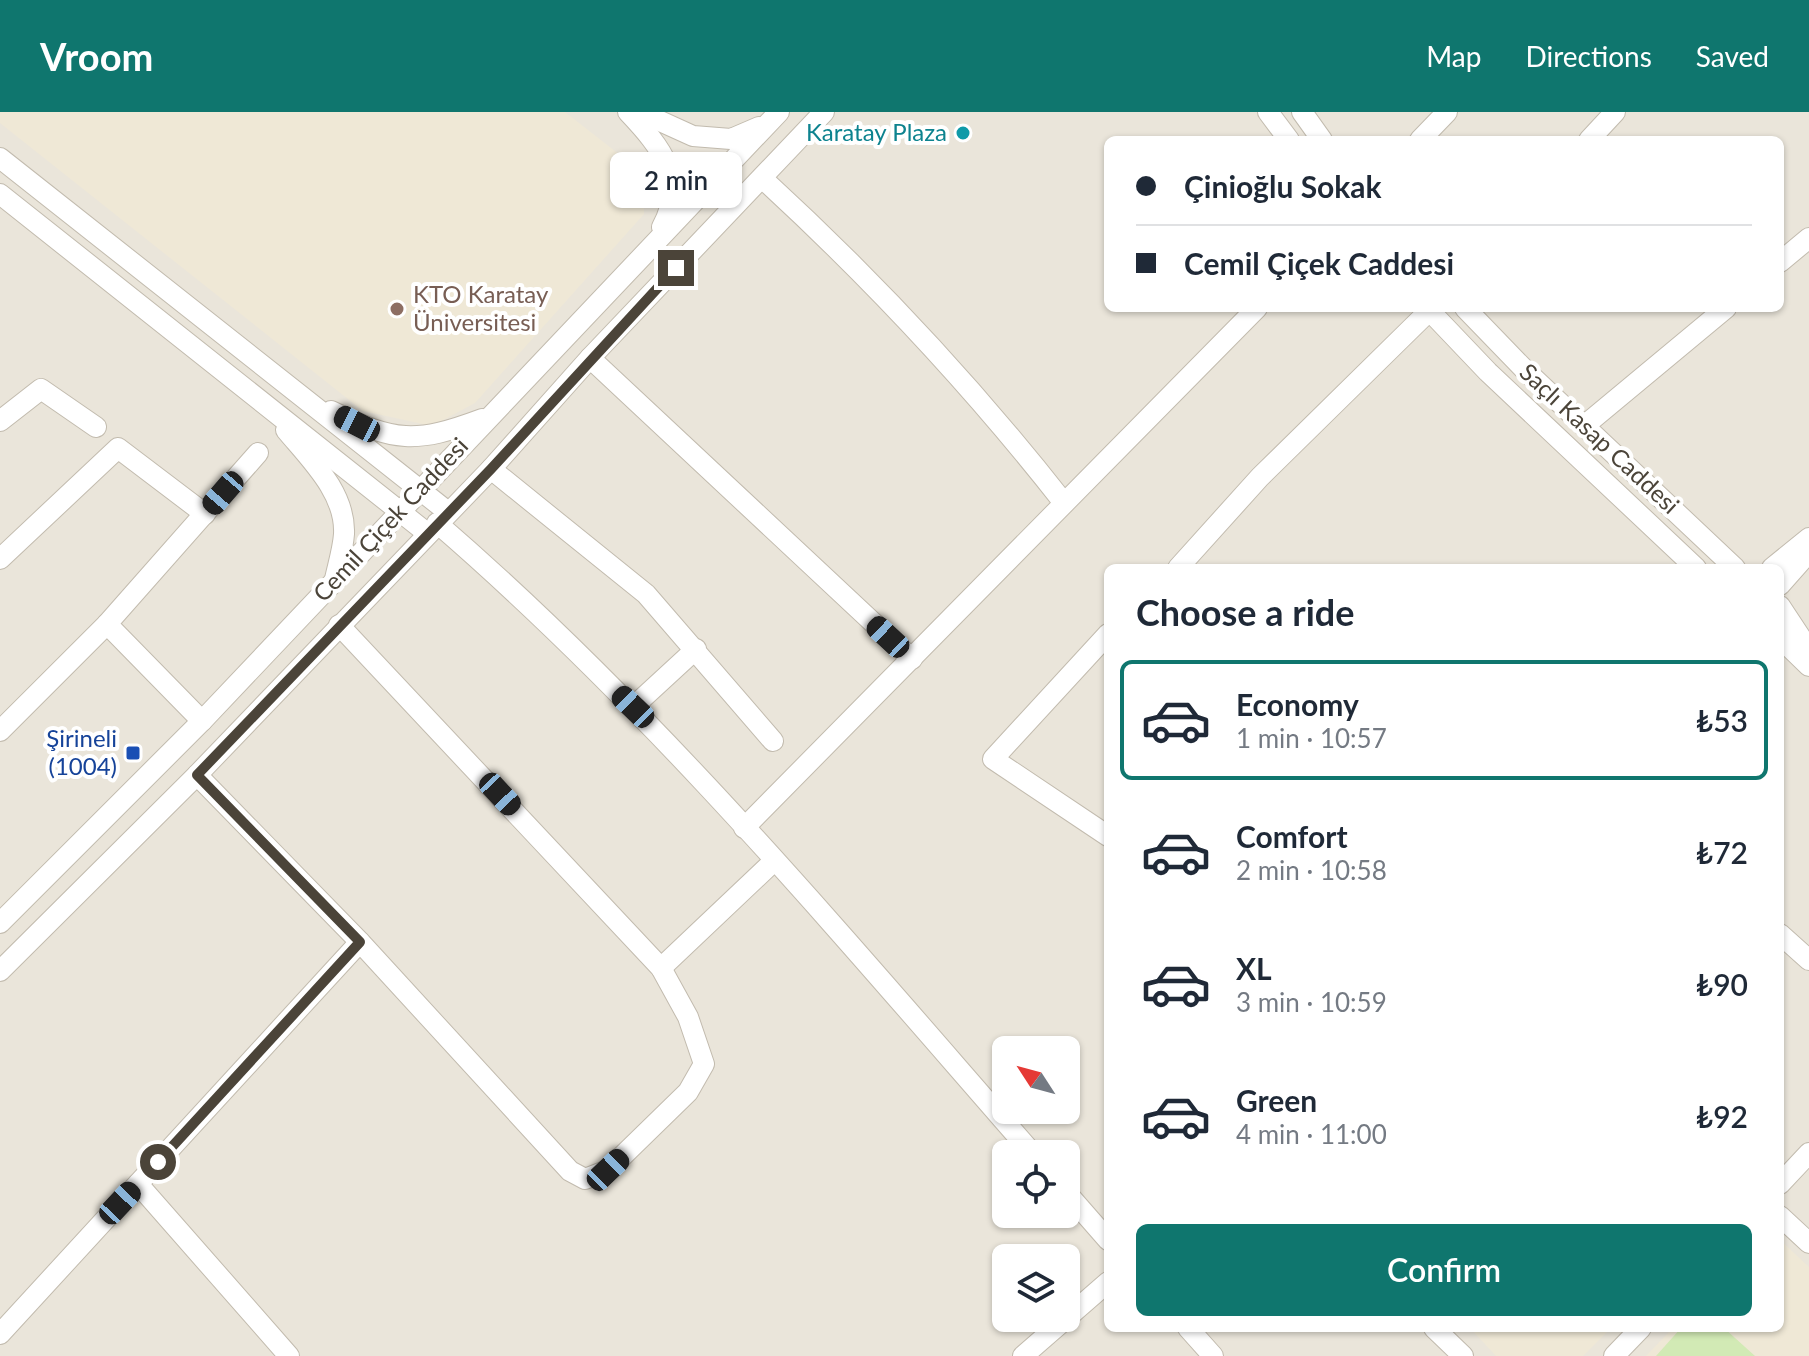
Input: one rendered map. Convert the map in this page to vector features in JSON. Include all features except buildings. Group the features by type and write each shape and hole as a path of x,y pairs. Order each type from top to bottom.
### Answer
{"street":[{"path":"628,112 647,132 671,169 673,207 649,250"},
{"path":"640,112 693,136 731,139 774,117"},
{"name":"Cemil Çiçek Caddesi","path":"0,971 197,775 491,469 590,358 824,112"},
{"path":"1268,112 1286,136"},
{"path":"1302,112 1319,136"},
{"path":"1424,136 1447,112"},
{"path":"1593,136 1615,112"},
{"name":"Cemil Çiçek Caddesi","path":"0,923 202,721 774,117"},
{"path":"0,158 418,490 438,522 507,583 633,707 1021,1140"},
{"path":"762,178 822,233 934,349 1064,503"},
{"path":"0,194 401,510 438,522"},
{"path":"1784,259 1809,238"},
{"path":"744,828 1253,312"},
{"path":"1182,564 1260,477 1426,312"},
{"name":"Saçlı Kasap Caddesi","path":"1430,312 1692,564"},
{"name":"Saçlı Kasap Caddesi","path":"1469,312 1731,564"},
{"path":"1584,426 1721,312"},
{"path":"590,358 912,659"},
{"path":"0,421 41,389 96,427"},
{"path":"296,393 357,424 405,439 439,435 486,418"},
{"path":"264,401 330,484 340,507 344,533 335,581"},
{"path":"0,559 118,448 205,514"},
{"path":"0,731 107,624 258,453"},
{"path":"491,469 646,594 773,741"},
{"path":"1777,564 1809,538"},
{"path":"1784,580 1809,552"},
{"path":"1784,612 1809,650"},
{"path":"107,624 202,721"},
{"path":"197,775 360,942 570,1171 585,1179 608,1170 688,1092 704,1064 688,1017 661,968 339,625"},
{"path":"1784,642 1809,666"},
{"path":"1104,645 993,759 1104,833"},
{"path":"633,707 696,649"},
{"path":"661,968 774,861"},
{"path":"1784,937 1808,957"},
{"path":"0,1334 360,942"},
{"path":"1784,1180 1809,1153"},
{"path":"138,1184 289,1356"},
{"path":"1080,1208 1104,1235"},
{"path":"1784,1220 1809,1243"},
{"path":"1023,1356 1104,1285"},
{"path":"1192,1332 1213,1356"},
{"path":"1438,1332 1463,1356"},
{"path":"1614,1356 1637,1332"}],"shaded area":[{"path":"0,112 1809,112 1809,1356 0,1356"},
{"name":"KTO Karatay Üniversitesi","path":"0,112 565,112 643,173 644,214 475,403 432,426 363,411 0,123"},
{"path":"1784,1244 1809,1267 1809,1356 1646,1356 1669,1332 1784,1332"},
{"path":"1474,1332 1607,1332 1583,1356 1496,1356"}],"green space":[{"path":"1677,1332 1728,1332 1755,1356 1656,1356"}],"place":[{"name":"Karatay Plaza","path":"963,133"},
{"name":"KTO Karatay Üniversitesi","path":"397,309"},
{"name":"Şirineli (1004)","path":"133,753"}],"route":[{"path":"158,1162 360,942 197,775 491,469 676,268"}]}
